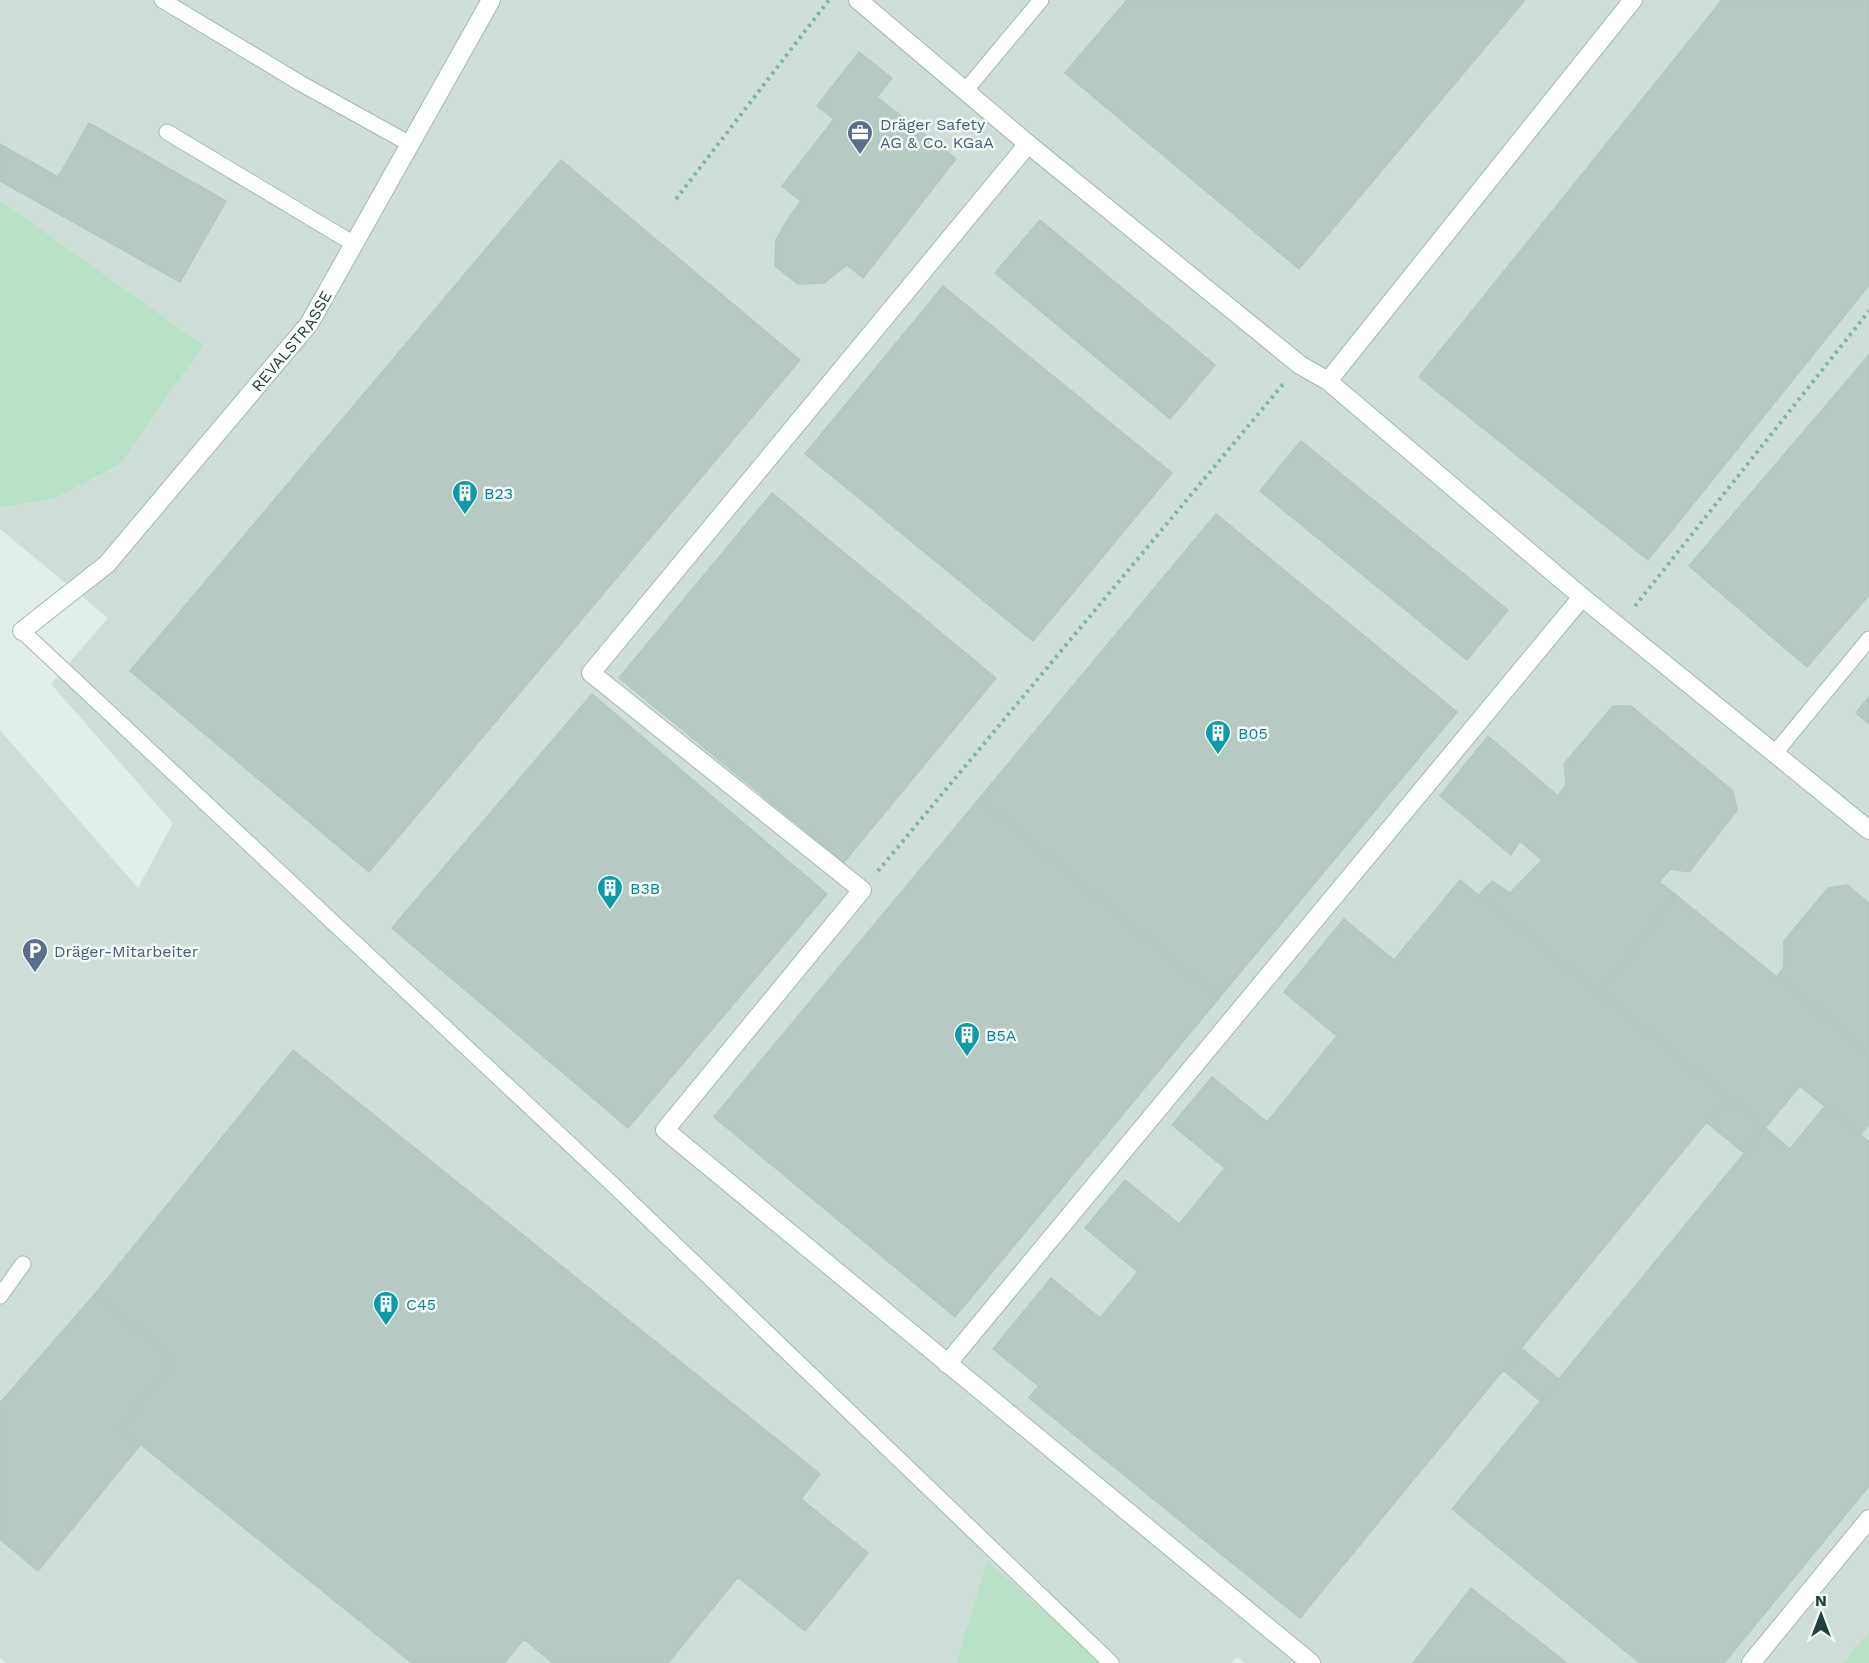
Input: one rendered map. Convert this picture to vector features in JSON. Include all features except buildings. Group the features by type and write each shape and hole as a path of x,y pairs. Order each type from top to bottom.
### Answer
{"street":[{"name":"REVALSTRASSE","path":"22,631 107,564 309,324 491,0"},
{"path":"858,0 1028,144 1300,365 1328,381 1582,597 1869,830"},
{"path":"1328,381 1633,0"},
{"path":"1028,144 591,673 862,890 665,1130 1311,1663"},
{"path":"947,1364 1582,597"},
{"path":"1751,1663 1869,1519"}],"lane":[{"path":"162,0 300,83 410,144"},
{"path":"965,91 1041,0"},
{"path":"167,132 354,244"},
{"path":"22,631 616,1188 1111,1663"},
{"path":"1774,754 1869,639"},
{"path":"0,1296 23,1264"}],"path":[{"path":"676,199 830,0"},
{"path":"1619,627 1869,311"},
{"path":"862,890 1300,365"}],"shaded area":[{"path":"0,0 1869,0 1869,1663 1245,1663 1237,1657 1231,1663 1103,1663 987,1560 956,1663 6,1663 0,1658 0,730 138,888 173,823 51,684 108,618 0,529 0,508 53,499 203,345 0,200"}],"green space":[{"path":"0,200 203,345 120,464 53,499 0,508"},
{"path":"987,1560 1103,1663 956,1663"},
{"path":"1869,1632 1869,1663 1843,1663"}],"place":[{"name":"Dräger Safety AG & Co. KGaA","path":"860,156"},
{"name":"B23","path":"465,516"},
{"name":"B05","path":"1218,756"},
{"name":"B3B","path":"610,911"},
{"name":"Dräger-Mitarbeiter","path":"35,974"},
{"name":"B5A","path":"967,1058"},
{"name":"C45","path":"386,1327"}]}
